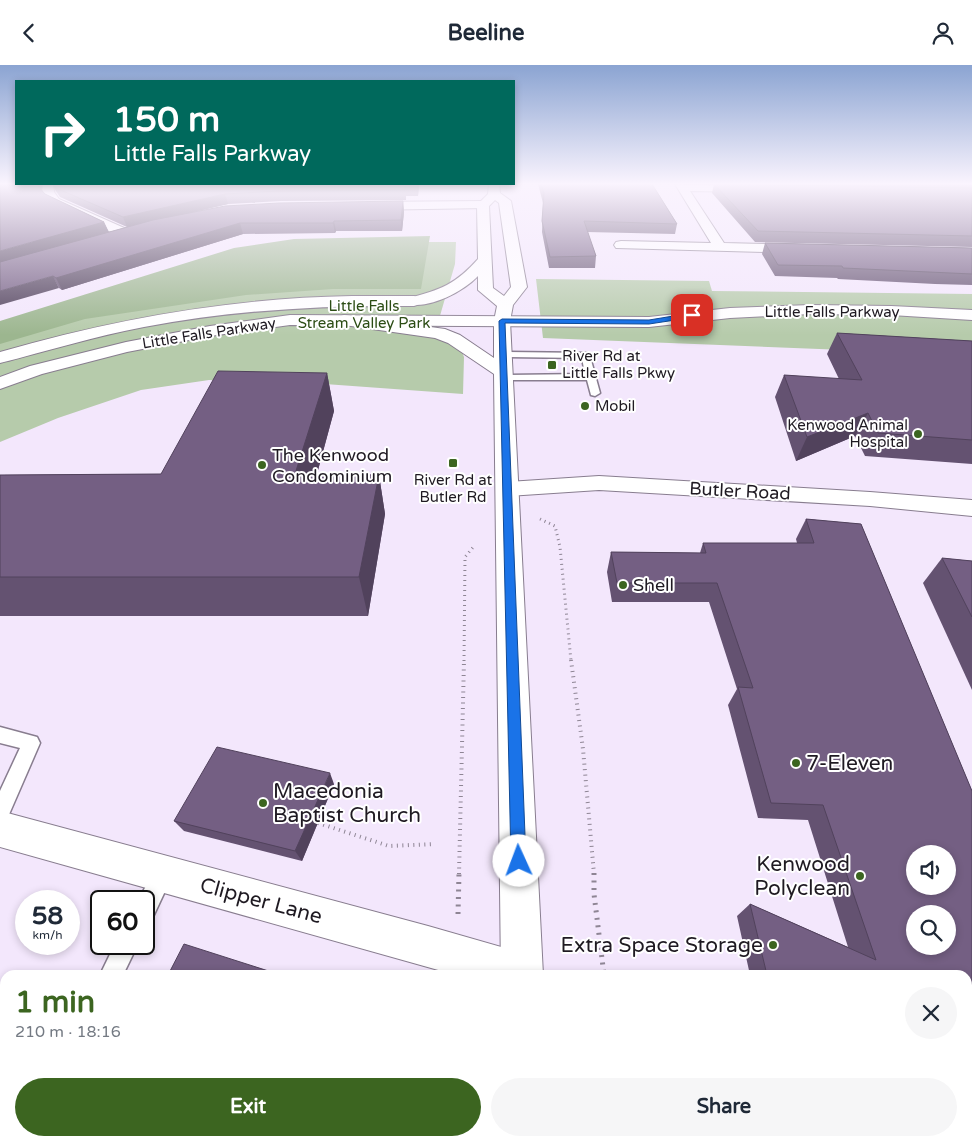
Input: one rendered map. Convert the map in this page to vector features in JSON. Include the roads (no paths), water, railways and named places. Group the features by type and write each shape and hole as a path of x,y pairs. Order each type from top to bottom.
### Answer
{"main road":[{"path":"108,239 125,234"},
{"path":"484,234 486,289 503,313"},
{"path":"508,234 512,238"},
{"path":"511,234 520,287 503,313 503,368 522,970"},
{"path":"712,234 720,247"},
{"path":"621,245 817,249"},
{"path":"414,301 438,296 457,288 471,277 485,260"},
{"name":"Little Falls Parkway","path":"0,357 111,328 223,309 325,301 462,303"},
{"name":"Little Falls Parkway","path":"478,303 503,313 522,305"},
{"name":"Little Falls Parkway","path":"638,306 692,315"},
{"name":"Little Falls Parkway","path":"0,383 36,370 168,339 290,320 344,320 503,313 649,322 692,315 856,309 972,315"},
{"path":"344,320 439,333 454,339 503,368"},
{"name":"Butler Road","path":"507,497 599,483 870,499 972,508"},
{"name":"Clipper Lane","path":"0,829 428,946 506,970"}],"lane":[{"path":"503,368 586,355 595,393"},
{"path":"503,368 591,377"},
{"path":"0,735 31,743 0,812"},
{"path":"155,890 163,874"},
{"path":"115,970 122,955"}],"place":[{"name":"River Rd at Little Falls Pkwy","path":"552,365"},
{"name":"Mobil","path":"585,406"},
{"name":"Kenwood Animal Hospital","path":"918,434"},
{"name":"River Rd at Butler Rd","path":"453,463"},
{"name":"The Kenwood Condominium","path":"262,465"},
{"name":"Shell","path":"623,585"},
{"name":"7-Eleven","path":"796,763"},
{"name":"Macedonia Baptist Church","path":"263,803"},
{"name":"Kenwood Polyclean","path":"860,876"},
{"name":"Extra Space Storage","path":"773,945"}],"park label":[{"name":"Little Falls Stream Valley Park","path":"364,314"}]}
